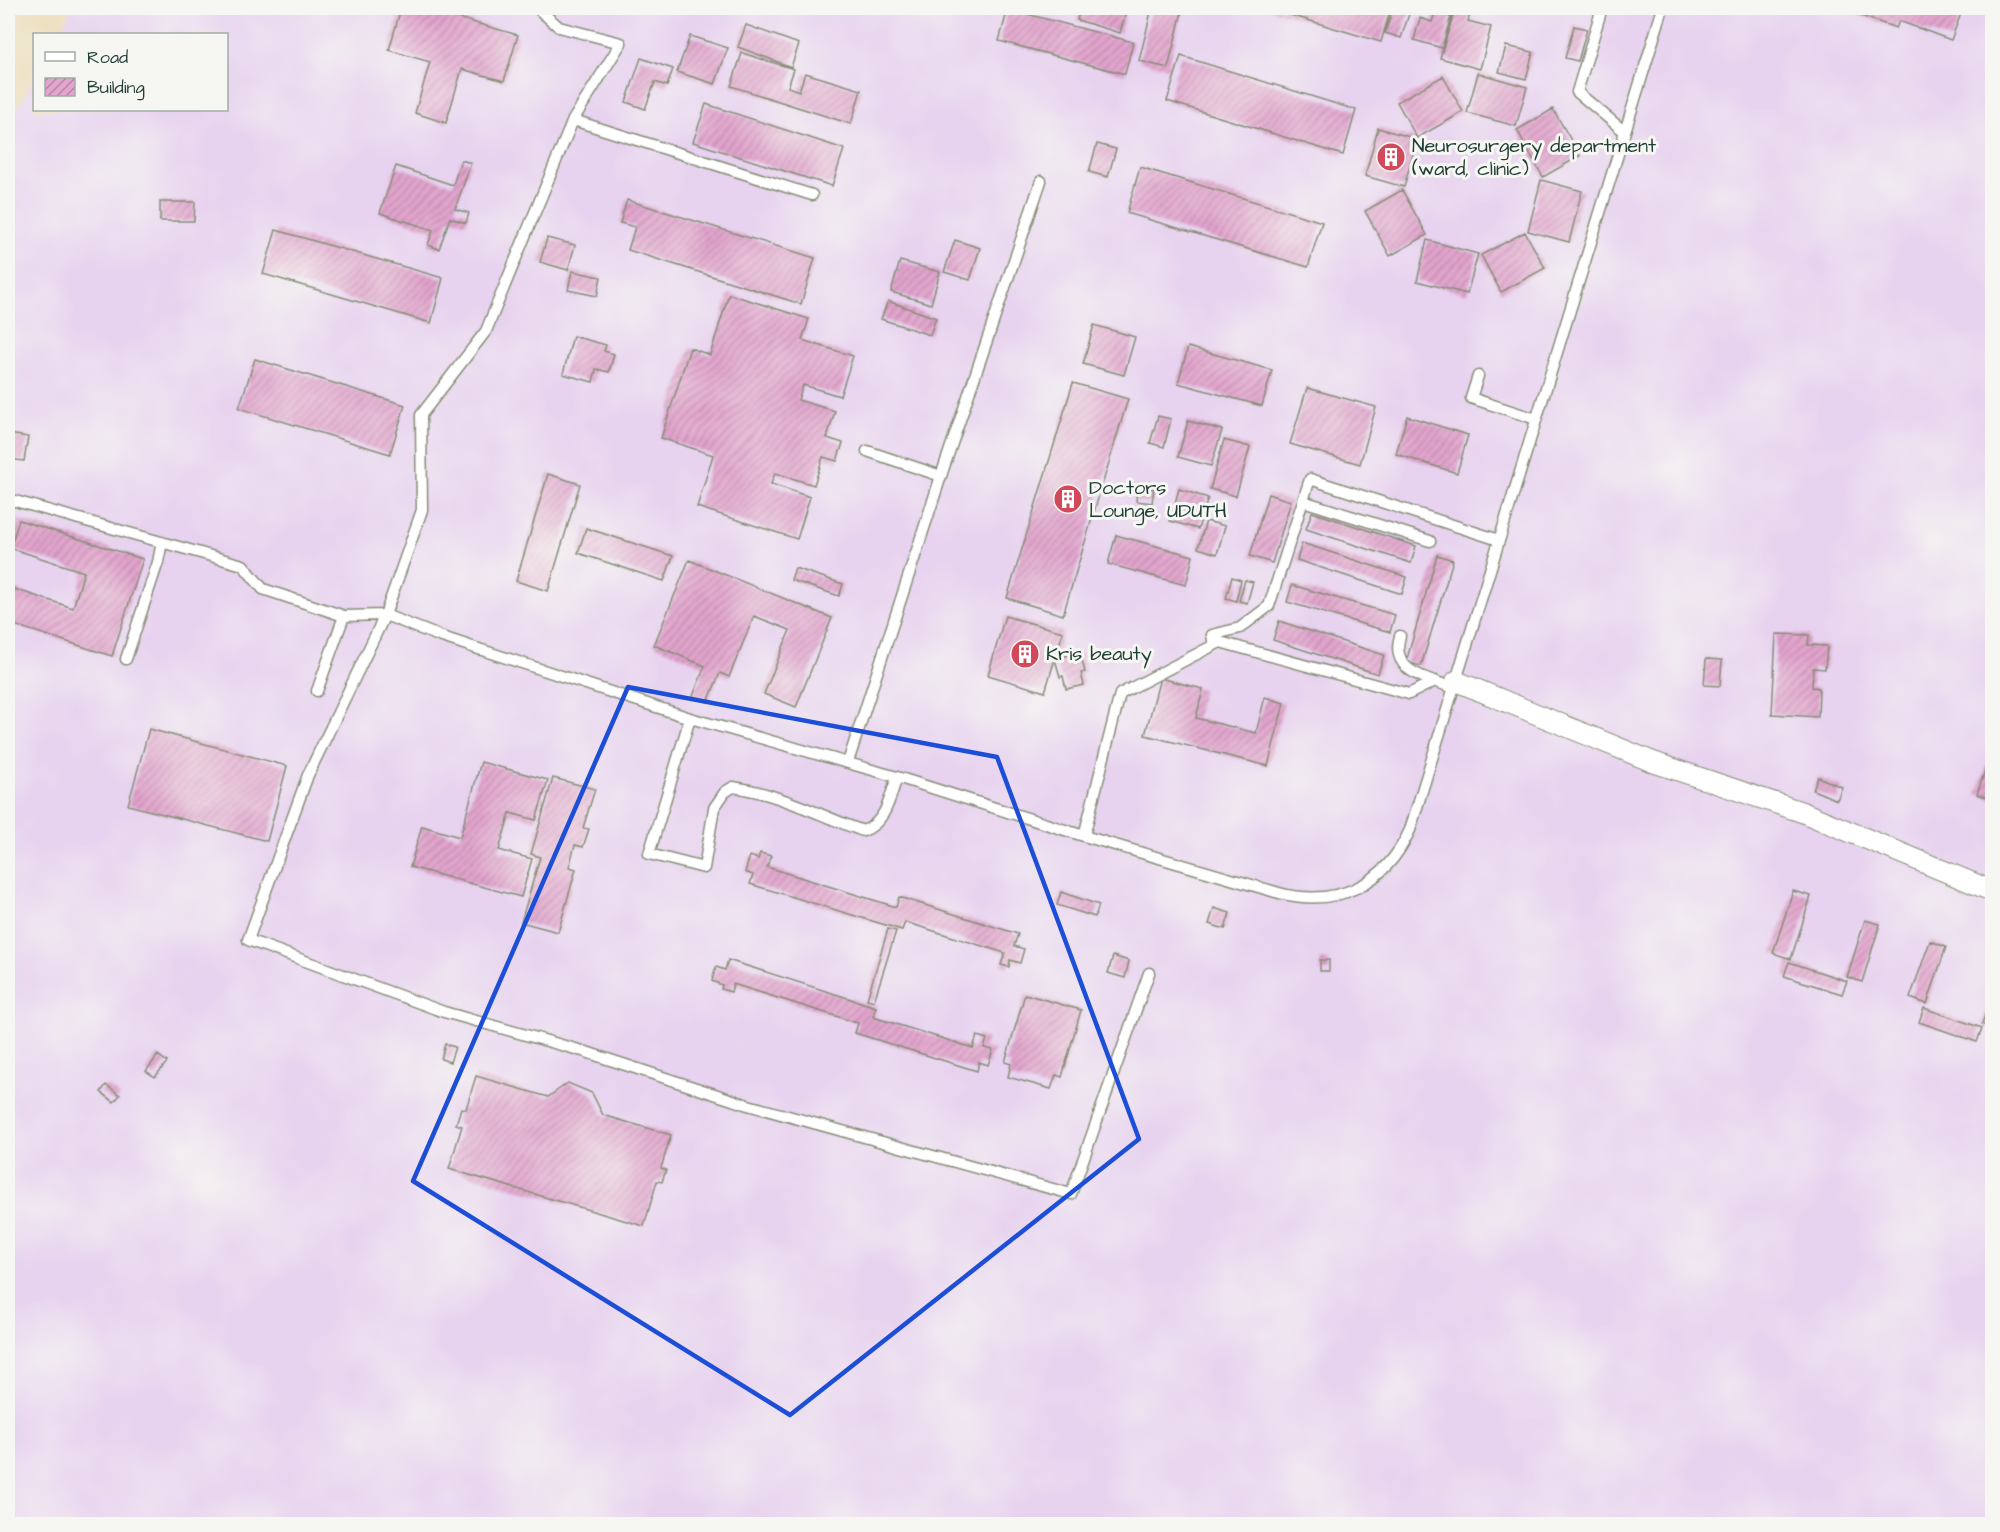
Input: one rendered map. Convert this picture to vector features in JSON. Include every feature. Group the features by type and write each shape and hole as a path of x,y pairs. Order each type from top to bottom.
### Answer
{"street":[{"path":"1455,684 1653,762 1802,812 1992,891"}],"lane":[{"path":"537,8 559,27 621,43 573,120 486,331 421,415 422,510 385,615 308,775 248,940 444,1012 586,1052 747,1105 1071,1194 1149,973"},
{"path":"1602,8 1577,92 1625,132"},
{"path":"8,499 243,565 263,589 344,616 385,615 439,636 690,718 848,762 1084,836 1294,897 1323,898 1351,891 1376,877 1392,861 1410,830 1663,8"},
{"path":"573,120 812,195"},
{"path":"848,762 1041,180"},
{"path":"1478,376 1471,398 1536,419"},
{"path":"867,451 941,476"},
{"path":"1214,645 1212,635 1240,628 1269,606 1310,479 1499,540"},
{"path":"1303,501 1430,541"},
{"path":"126,659 158,562 162,542"},
{"path":"316,691 344,616"},
{"path":"1400,636 1398,653 1405,667 1411,672 1435,681 1455,684"},
{"path":"1084,836 1120,694 1220,642 1409,694 1435,681"},
{"path":"690,718 649,854 704,868 714,808 725,792 733,787 776,798 863,831 872,828 883,817 897,777"}],"highlighted area":[{"path":"628,687 997,757 1139,1139 790,1415 413,1181"}],"shaded area":[{"path":"72,8 1992,8 1992,1524 23,1524 8,1519 8,128 33,80 33,111 228,111 228,33 59,33"}],"building":[{"path":"401,8 423,8 518,35 504,81 462,69 446,123 415,113 430,62 389,50"},
{"path":"871,8 892,8 890,14"},
{"path":"1080,8 1127,8 1120,33 1077,20"},
{"path":"1152,8 1183,8 1168,68 1139,61"},
{"path":"1267,8 1391,8 1381,42"},
{"path":"1393,8 1411,8 1401,38 1385,33"},
{"path":"1427,8 1472,8 1468,21 1491,27 1480,69 1440,58 1453,16"},
{"path":"1838,8 1963,8 1951,40 1899,21 1896,28"},
{"path":"1008,9 1133,42 1125,74 999,41"},
{"path":"1435,12 1451,17 1442,48 1414,40 1420,18 1432,22"},
{"path":"746,25 799,44 791,67 738,47"},
{"path":"1574,26 1587,29 1578,61 1565,58"},
{"path":"690,36 728,48 715,84 677,72"},
{"path":"1506,46 1533,52 1526,79 1499,72"},
{"path":"742,53 794,69 788,87 799,91 805,73 861,90 851,124 731,86"},
{"path":"1181,56 1356,110 1343,155 1167,101"},
{"path":"641,58 673,69 667,86 655,82 645,109 626,102"},
{"path":"1478,73 1527,87 1516,126 1467,113"},
{"path":"1443,76 1463,112 1417,138 1397,102"},
{"path":"706,104 844,149 832,186 693,142"},
{"path":"1553,109 1580,156 1543,177 1517,130"},
{"name":"Neurosurgery department (ward, clinic)","path":"1378,128 1417,139 1404,187 1365,176"},
{"path":"1097,144 1116,149 1108,177 1089,172"},
{"path":"461,160 471,163 455,209 469,213 466,223 450,218 439,249 428,245 433,230 380,213 396,166 453,185"},
{"path":"1140,167 1322,222 1308,267 1127,213"},
{"path":"1541,180 1582,191 1569,242 1528,231"},
{"path":"1402,190 1427,235 1390,256 1365,211"},
{"path":"627,200 815,258 801,304 628,250 635,227 620,223"},
{"path":"160,202 195,202 194,221 160,221"},
{"path":"276,230 443,278 431,323 263,274"},
{"path":"1525,232 1545,268 1501,292 1481,255"},
{"path":"547,238 575,245 568,270 540,262"},
{"path":"955,240 980,248 970,280 944,272"},
{"path":"1427,240 1478,254 1467,294 1417,281"},
{"path":"900,261 940,272 931,304 891,292"},
{"path":"572,271 601,277 597,296 568,290"},
{"path":"729,294 809,319 802,340 853,356 840,396 803,385 798,400 835,411 827,438 843,443 837,461 823,457 814,485 775,473 771,484 810,497 797,539 697,507 713,455 661,438 690,348 710,355"},
{"path":"888,301 936,318 930,335 881,319"},
{"path":"1094,325 1135,337 1124,375 1083,364"},
{"path":"573,336 606,345 604,351 614,354 609,372 596,369 593,382 563,374"},
{"path":"1188,347 1272,370 1262,406 1178,383"},
{"path":"255,359 405,405 390,454 239,408"},
{"name":"Doctors Lounge, UDUTH","path":"1073,383 1128,399 1063,615 1007,598"},
{"path":"1307,388 1376,407 1360,464 1290,444"},
{"path":"1158,416 1171,419 1164,447 1150,443"},
{"path":"1407,416 1468,435 1457,473 1396,454"},
{"path":"1188,421 1222,430 1211,466 1178,457"},
{"path":"9,434 28,437 24,461 8,459"},
{"path":"1224,440 1250,447 1236,496 1210,489"},
{"path":"548,474 580,484 548,591 516,581"},
{"path":"1137,487 1154,488 1152,503 1136,501"},
{"path":"1179,489 1208,498 1198,529 1170,521"},
{"path":"1268,494 1291,501 1272,563 1250,556"},
{"path":"1312,512 1416,546 1411,563 1306,529"},
{"path":"19,520 143,559 112,656 8,623 8,587 73,608 84,572 10,548"},
{"path":"1206,521 1225,526 1217,554 1198,548"},
{"path":"586,528 673,556 664,581 578,553"},
{"path":"1116,535 1193,556 1186,585 1108,564"},
{"path":"1302,543 1407,577 1402,594 1297,560"},
{"path":"1437,555 1453,560 1421,666 1406,662"},
{"path":"689,560 832,618 796,707 764,694 790,630 754,616 729,677 720,673 708,702 693,696 705,666 654,645"},
{"path":"795,568 843,584 839,596 791,580"},
{"path":"1232,577 1241,580 1236,601 1226,598"},
{"path":"1245,580 1253,582 1247,603 1239,601"},
{"path":"1292,585 1395,615 1390,632 1287,602"},
{"name":"Kris beauty","path":"1005,616 1063,632 1045,692 988,675"},
{"path":"1279,621 1384,655 1378,674 1273,640"},
{"path":"1776,634 1809,635 1808,645 1827,646 1825,669 1813,668 1812,687 1819,688 1818,717 1772,714"},
{"path":"1080,652 1085,672 1081,673 1084,685 1066,689 1055,659"},
{"path":"1706,659 1722,660 1720,686 1704,685"},
{"path":"1160,678 1203,689 1196,718 1256,733 1265,697 1284,703 1268,766 1145,735"},
{"path":"149,729 287,766 267,841 128,805"},
{"path":"1992,750 1992,799 1977,794"},
{"path":"481,762 548,780 536,820 510,813 499,850 532,859 521,897 410,867 422,826 460,837"},
{"path":"1818,777 1842,787 1837,800 1813,790"},
{"path":"553,778 595,789 583,828 589,829 583,847 575,845 569,867 576,869 558,932 521,922 540,857 531,854"},
{"path":"760,853 771,856 767,867 896,907 899,897 1018,934 1014,946 1024,949 1020,963 1010,960 1009,967 1001,965 1005,953 905,922 902,930 750,884 753,875 745,872 750,856 758,859"},
{"path":"1793,891 1811,896 1791,959 1773,953"},
{"path":"1061,892 1099,905 1095,917 1057,905"},
{"path":"1214,908 1230,913 1225,929 1209,924"},
{"path":"1865,920 1880,924 1862,982 1847,977"},
{"path":"888,929 896,931 874,1001 867,999"},
{"path":"1930,941 1946,947 1927,1004 1910,998"},
{"path":"1113,956 1129,961 1125,978 1108,973"},
{"path":"728,960 876,1007 873,1017 973,1048 977,1036 987,1039 984,1048 993,1050 988,1065 979,1062 977,1071 855,1033 858,1023 733,984 731,992 721,989 722,985 712,981 716,967 725,970"},
{"path":"1320,960 1329,960 1329,971 1320,971"},
{"path":"1789,962 1847,981 1842,994 1784,976"},
{"path":"1025,994 1081,1010 1062,1077 1056,1075 1051,1089 1008,1077 1011,1064 1005,1062"},
{"path":"1992,995 1992,1028 1982,1024"},
{"path":"1924,1008 1982,1028 1977,1042 1919,1022"},
{"path":"445,1044 455,1047 450,1062 441,1059"},
{"path":"158,1055 167,1062 155,1077 146,1071"},
{"path":"476,1076 548,1097 568,1083 592,1093 603,1115 671,1135 661,1168 666,1170 662,1182 657,1181 644,1226 449,1169 462,1126 456,1124 461,1108 466,1109"},
{"path":"106,1085 120,1095 114,1102 101,1092"}],"place":[{"name":"Neurosurgery department (ward, clinic)","path":"1391,157"},
{"name":"Doctors Lounge, UDUTH","path":"1068,499"},
{"name":"Kris beauty","path":"1025,654"}]}
